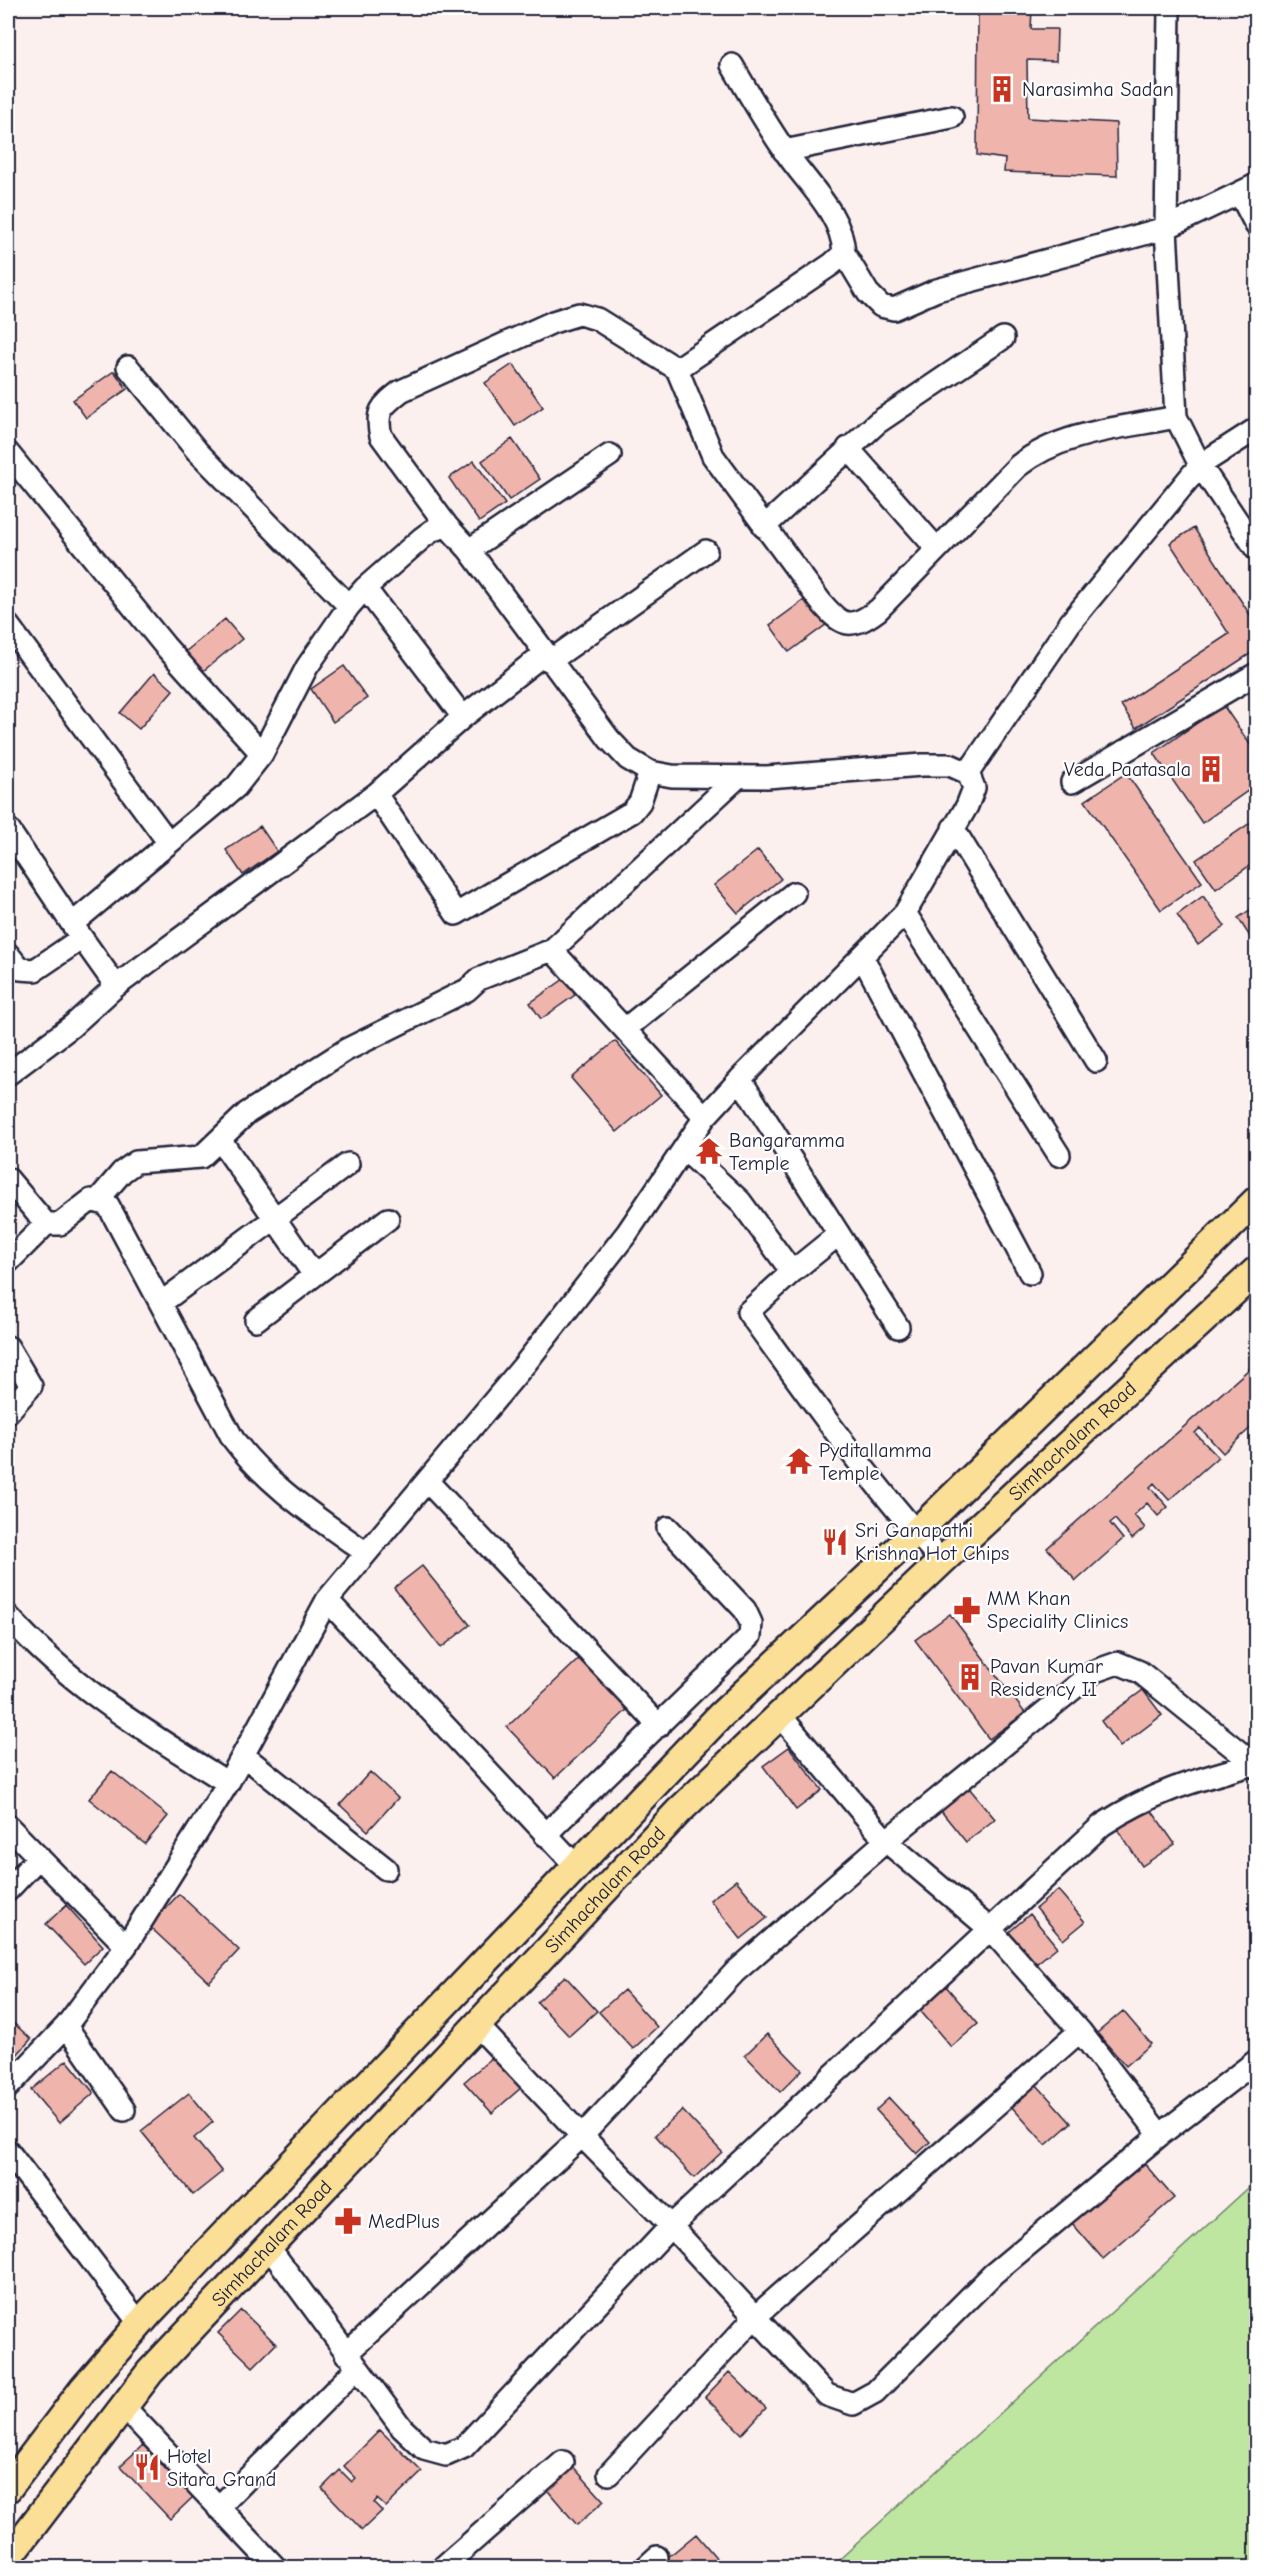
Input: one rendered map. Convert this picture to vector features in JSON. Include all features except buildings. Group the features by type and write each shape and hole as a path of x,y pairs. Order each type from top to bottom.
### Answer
{"main road":[{"path":"8,2488 84,2388 140,2324 575,1865 720,1716 916,1533 1257,1201"},
{"name":"Simhachalam Road","path":"8,2558 150,2372 679,1811 942,1561 1257,1271"},
{"path":"575,1865 601,1893"}],"street":[{"path":"1169,8 1166,228 1176,417 1200,465 1257,549"},
{"path":"732,65 784,151 836,221 843,237 844,253 868,293 880,306 894,309 937,290 1166,228 1248,189 1257,225"},
{"path":"784,151 952,117"},
{"path":"677,369 832,264 844,253"},
{"path":"8,2087 66,2026 126,1946 228,1783 327,1600 525,1364 627,1233 705,1117 905,912 968,806 974,788 968,773 950,765 921,765 767,777 672,776 650,772 628,759 609,739 470,550 447,526 381,436 377,419 384,404 400,391 553,322 579,314 597,319 677,369 713,456 834,618 847,624 863,621 878,610 1018,466 1036,452 1057,442 1176,417"},
{"path":"764,527 877,423 1003,338"},
{"path":"128,367 196,451 349,606"},
{"path":"968,773 1070,623 1200,465 1257,429"},
{"path":"848,448 937,549"},
{"path":"8,453 165,646 262,754"},
{"path":"470,550 610,455"},
{"path":"8,954 20,969 35,970 169,843 236,787 262,754 307,667 349,606 422,538 433,530 447,526"},
{"path":"8,1074 72,1026 116,986 376,794 463,717 547,657 706,551"},
{"path":"366,588 463,717"},
{"path":"8,624 169,843"},
{"path":"1072,782 1257,674"},
{"path":"376,794 456,914 632,812 640,802 650,772"},
{"path":"8,1262 46,1224 60,1224 83,1204 98,1200 122,1172 136,1162 201,1157 248,1113 346,1050 467,990 479,979 552,950 738,777"},
{"path":"953,828 1096,1061"},
{"path":"8,829 116,986"},
{"path":"625,1029 794,893"},
{"path":"905,912 1059,1155"},
{"path":"552,950 705,1117"},
{"path":"862,956 1030,1273"},
{"path":"740,1079 898,1326"},
{"path":"220,1141 314,1275"},
{"path":"684,1149 740,1201 792,1272"},
{"path":"161,1303 348,1164"},
{"path":"8,1179 46,1224"},
{"path":"98,1200 108,1205 233,1439 252,1464 275,1487 366,1553"},
{"path":"256,1320 388,1219"},
{"path":"839,1234 748,1312 850,1454 942,1561"},
{"path":"8,1347 31,1386 8,1412"},
{"path":"427,1481 659,1725"},
{"path":"545,1835 750,1636 752,1623 744,1610 668,1528"},
{"path":"327,1600 575,1865"},
{"path":"8,1616 38,1649 75,1682 112,1710 228,1783"},
{"path":"218,2508 351,2361 582,2136 735,1972 886,1841 1095,1671 1118,1663 1140,1672 1256,1766"},
{"path":"779,1714 886,1841 991,1930 1080,2031 1160,2135"},
{"path":"243,1755 386,1869"},
{"path":"268,2246 402,2428 424,2449 446,2456 464,2447 671,2226 1102,1825 1135,1803 1174,1786 1256,1766"},
{"path":"8,1826 126,1946"},
{"path":"8,1890 39,1857"},
{"path":"477,2025 671,2226 827,2395 853,2404 874,2392 993,2274 1160,2135 1257,2061"},
{"path":"66,2026 124,2110"},
{"path":"609,2474 755,2317 1080,2031"},
{"path":"8,2151 140,2324"},
{"path":"123,2406 276,2568"},
{"path":"442,2568 563,2462"}],"green space":[{"path":"1256,2181 1256,2567 831,2567"}],"place":[{"name":"Narasimha Sadan","path":"1002,89"},
{"name":"Veda Paatasala","path":"1211,769"},
{"name":"Bangaramma Temple","path":"709,1151"},
{"name":"Pyditallamma Temple","path":"799,1461"},
{"name":"Sri Ganapathi Krishna Hot Chips","path":"835,1542"},
{"name":"MM Khan Speciality Clinics","path":"967,1610"},
{"name":"Pavan Kumar Residency II","path":"970,1677"},
{"name":"MedPlus","path":"348,2221"},
{"name":"Hotel Sitara Grand","path":"147,2467"}]}
